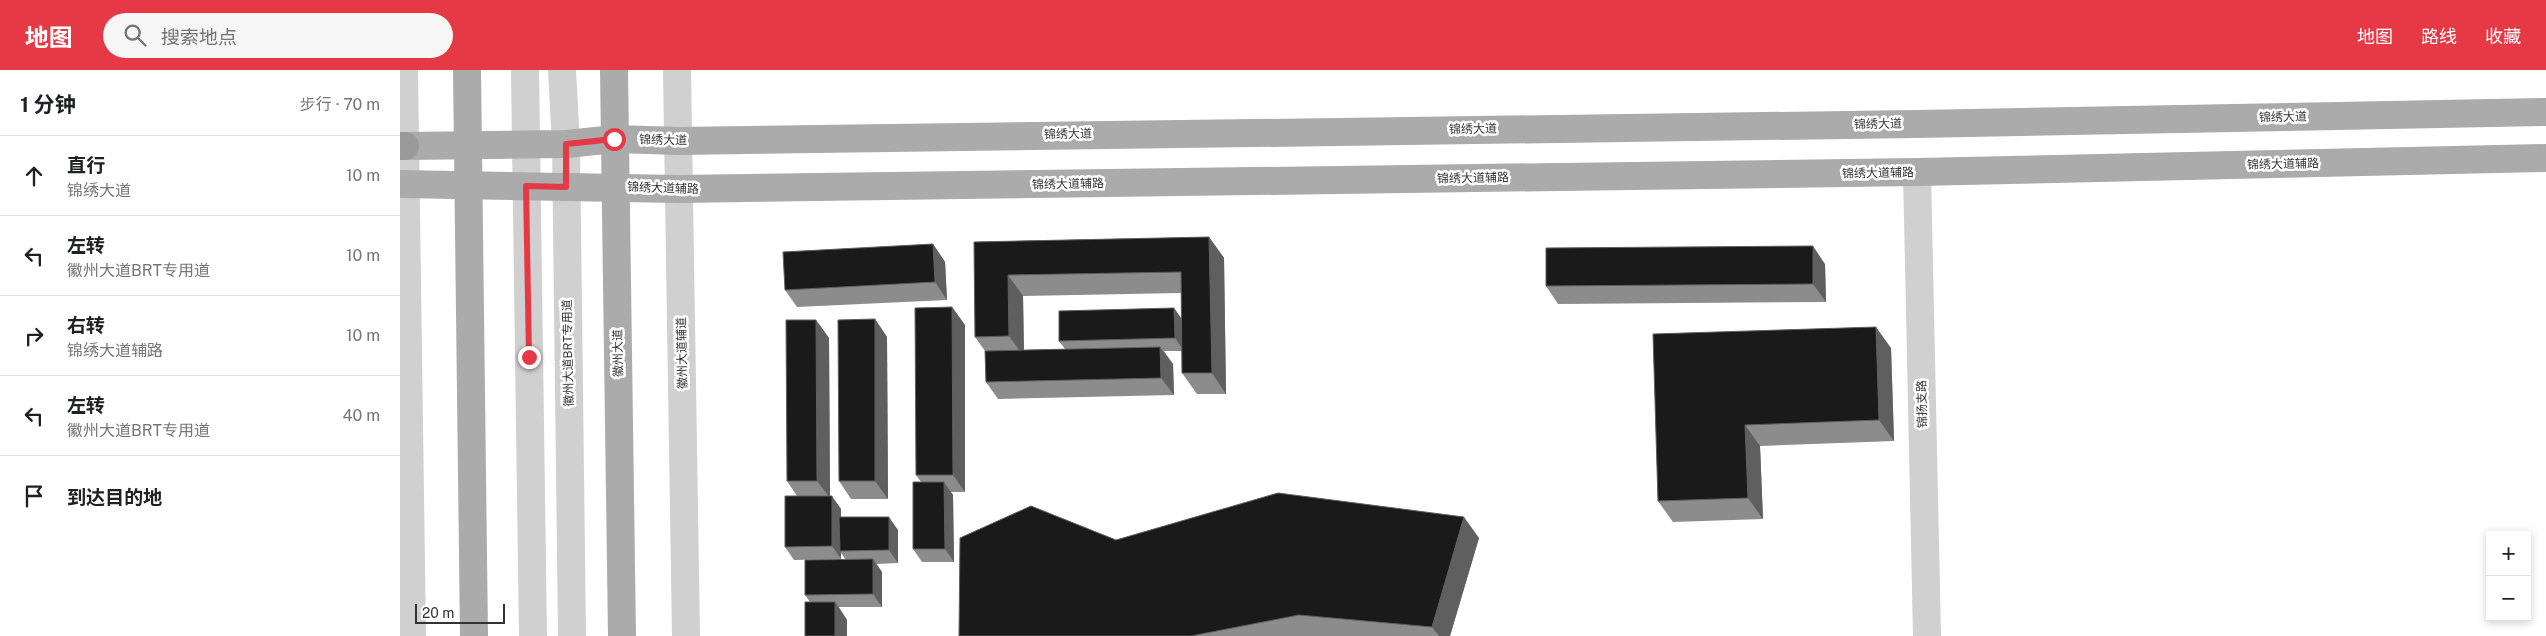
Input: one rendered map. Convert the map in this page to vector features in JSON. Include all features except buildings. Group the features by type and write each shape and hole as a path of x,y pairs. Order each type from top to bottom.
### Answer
{"main road":[{"path":"467,70 474,636"},
{"name":"徽州大道","path":"614,70 622,636"},
{"name":"锦绣大道","path":"402,146 566,144 614,139 678,141 1926,124 2546,112"},
{"name":"锦绣大道辅路","path":"403,184 615,186 679,190 1917,172 2546,158"}],"street":[{"path":"404,70 402,146 412,636"},
{"path":"525,70 533,636"},
{"name":"徽州大道BRT专用道","path":"562,70 566,144 572,636"},
{"name":"徽州大道辅道","path":"677,70 686,636"},
{"name":"锦扬支路","path":"1917,172 1927,636"}],"route":[{"path":"529,357 526,186 566,187 566,144 614,139"}]}
